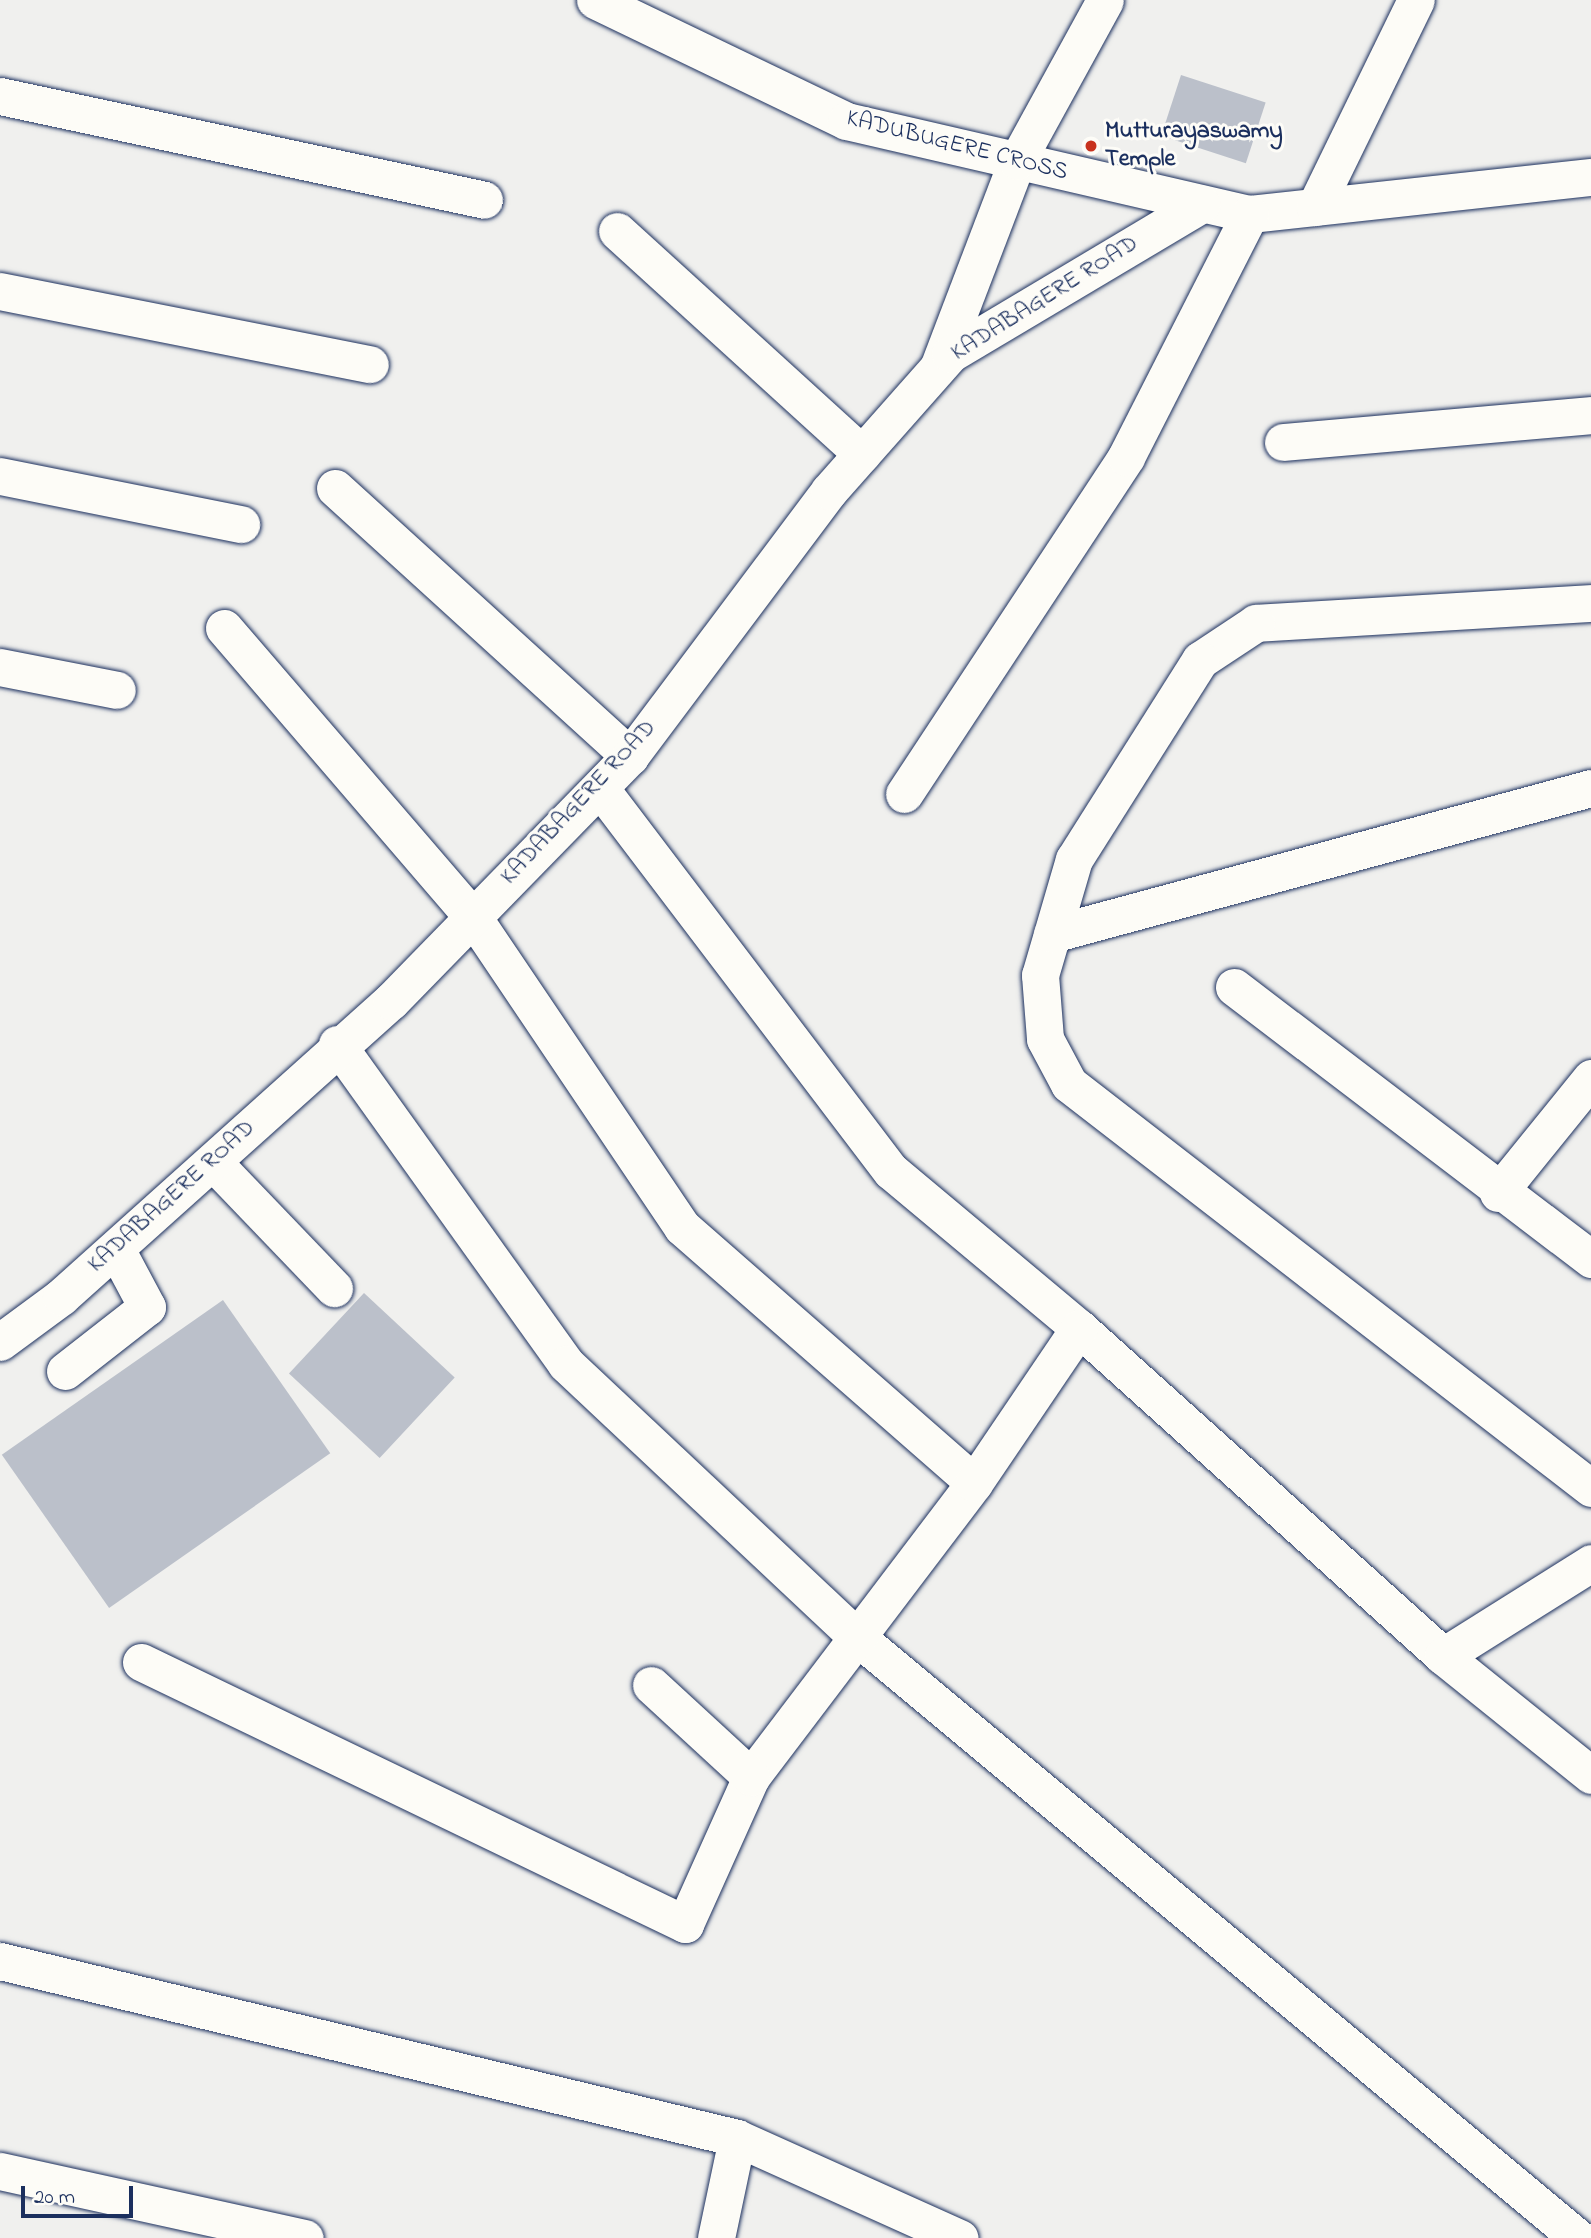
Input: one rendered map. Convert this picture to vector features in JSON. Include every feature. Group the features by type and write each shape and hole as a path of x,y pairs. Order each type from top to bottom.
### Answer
{"street":[{"name":"KADUBUGERE CROSS","path":"595,0 635,9 846,121 1250,214 1591,177"},
{"path":"939,366 1017,161 1105,0"},
{"path":"1315,207 1416,0"},
{"path":"0,96 484,200"},
{"name":"KADABAGERE ROAD","path":"0,1342 116,1248 213,1162 337,1044 391,1001 600,788 630,756 862,454 939,366 1072,278 1202,204"},
{"path":"904,794 1126,457 1250,214"},
{"path":"617,230 862,454"},
{"path":"0,291 370,364"},
{"path":"1283,442 1591,415"},
{"path":"0,476 242,524"},
{"path":"335,488 630,756"},
{"path":"1591,603 1256,623 1200,660 1074,859 1040,975 1045,1039 1069,1084 1591,1488"},
{"path":"225,628 473,917 682,1227 974,1483"},
{"path":"0,667 117,690"},
{"path":"600,788 891,1171 1079,1328 1443,1656 1591,1775"},
{"path":"1052,934 1591,788"},
{"path":"1234,987 1498,1193 1591,1259"},
{"path":"337,1044 566,1364 857,1637 1578,2238"},
{"path":"1498,1193 1591,1078"},
{"path":"213,1162 334,1288"},
{"path":"65,1371 147,1307 116,1248"},
{"path":"141,1662 685,1924 751,1777 974,1483 1079,1328"},
{"path":"1443,1656 1591,1563"},
{"path":"651,1685 751,1777"},
{"path":"0,1961 737,2138 960,2238"},
{"path":"716,2238 737,2138"},
{"path":"0,2171 305,2238"}],"building":[{"path":"1181,75 1266,103 1246,163 1161,136"},
{"path":"364,1293 455,1378 380,1458 289,1373"},
{"path":"223,1300 330,1453 109,1608 2,1455"}],"place":[{"name":"Mutturayaswamy Temple","path":"1091,146"}]}
